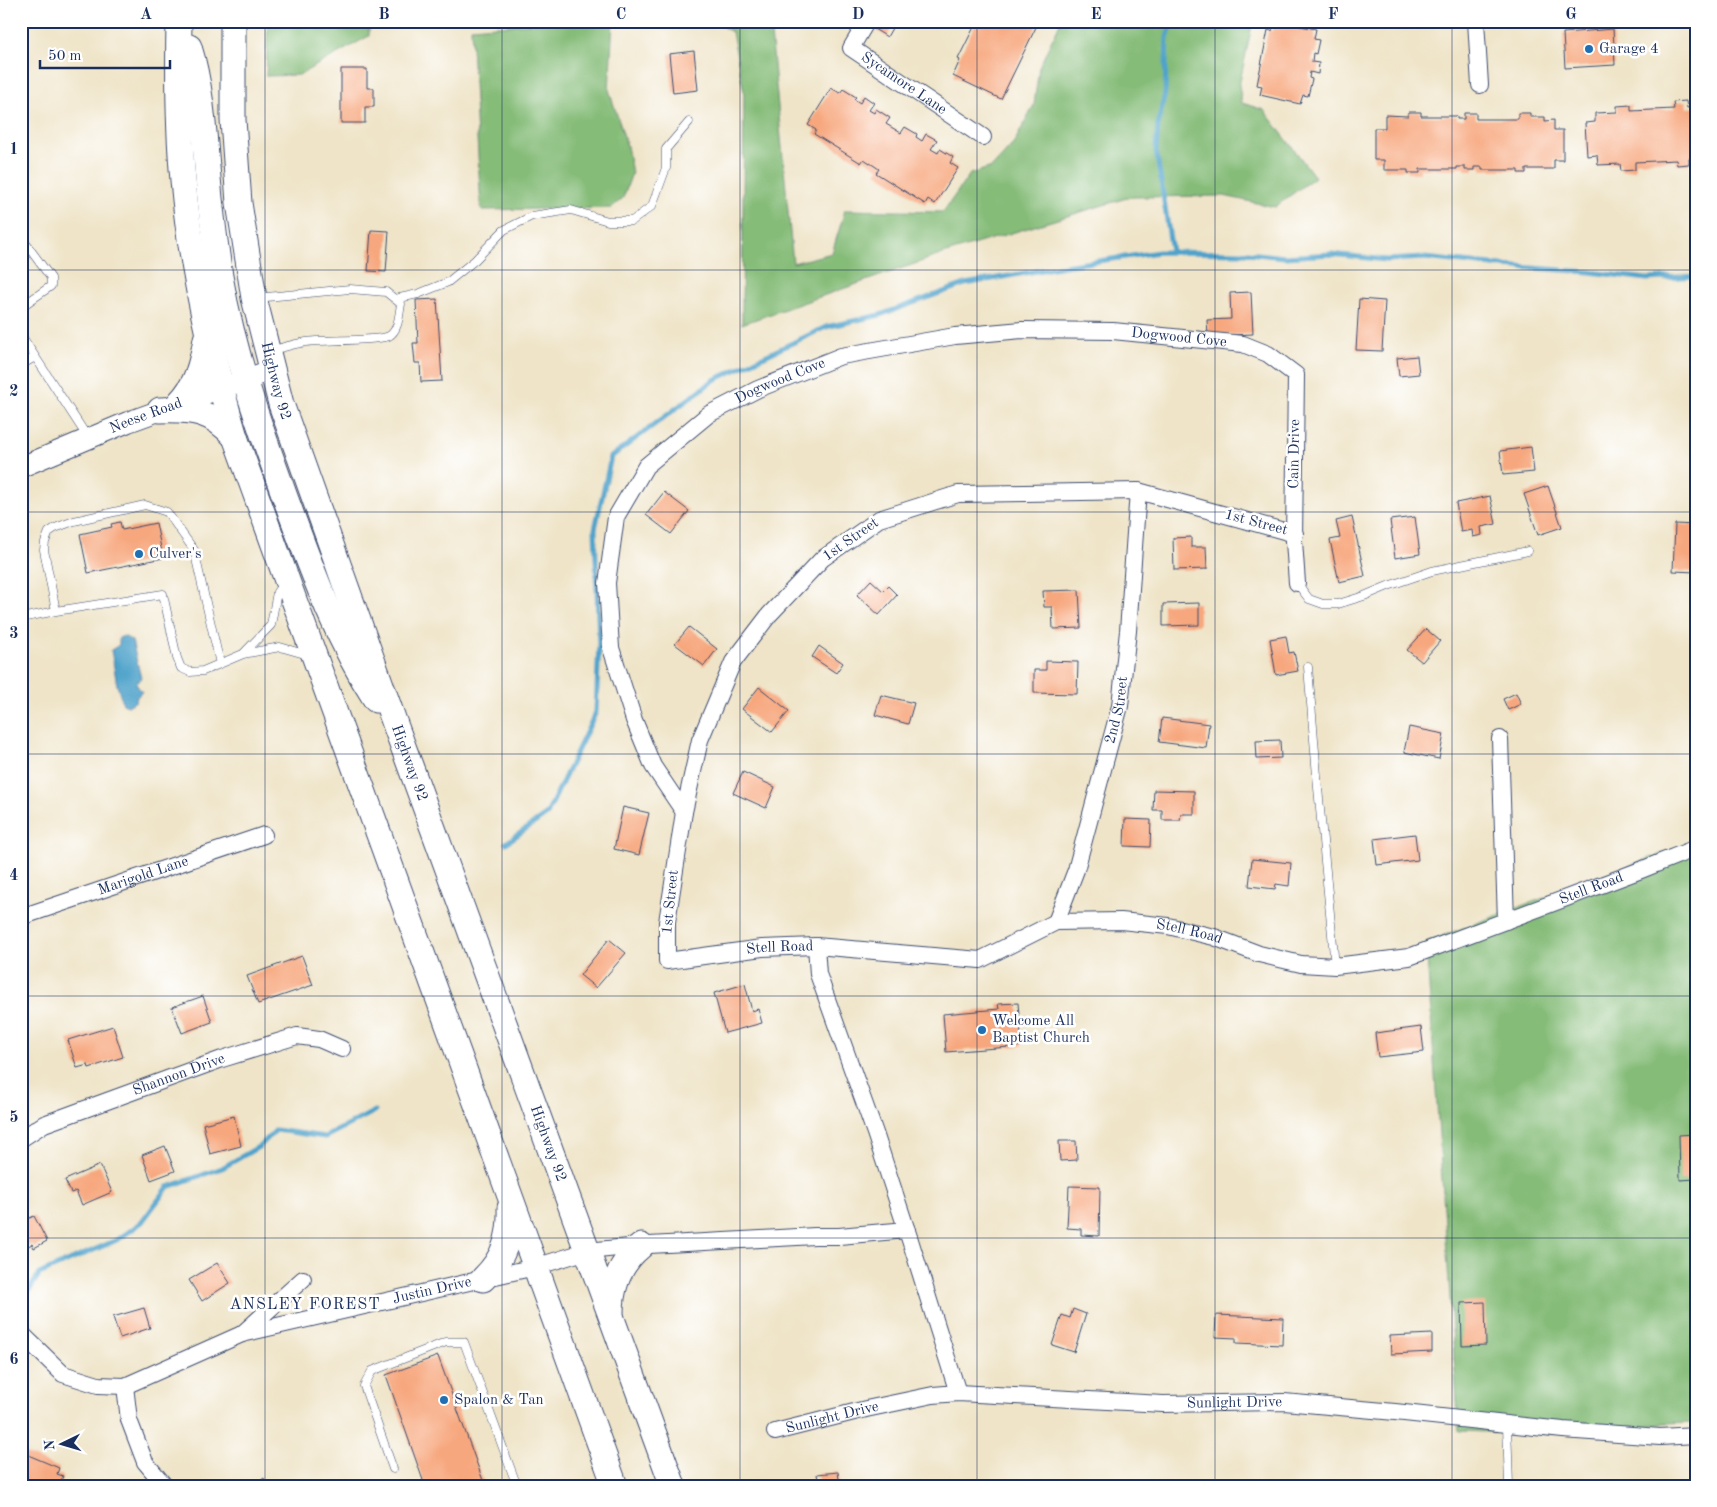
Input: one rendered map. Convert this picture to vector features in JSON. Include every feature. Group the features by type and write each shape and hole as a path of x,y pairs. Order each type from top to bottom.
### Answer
{"main road":[{"path":"180,21 179,123 192,258 207,332 235,437 613,1484"},
{"path":"180,21 192,56 198,91 211,209 221,278 230,326 245,379 272,462 333,623 360,676 377,703 396,727"},
{"path":"221,21 233,70"},
{"name":"Highway 92","path":"233,21 236,168 244,239 254,298 269,361 298,455 673,1486"},
{"path":"207,332 195,382 170,406 206,414 217,420 235,437"},
{"path":"483,1279 498,1263 508,1238 510,1223 508,1193"},
{"path":"611,1318 612,1298 617,1276 629,1258 641,1246"}],"street":[{"name":"Sycamore Lane","path":"867,21 851,48 983,137"},
{"path":"1476,21 1480,85"},
{"name":"Dogwood Cove","path":"684,812 652,766 634,720 611,648 607,583 616,517 646,466 709,414 758,389 841,356 955,336 1022,330 1113,331 1243,344 1268,354 1296,375"},
{"name":"Neese Road","path":"21,467 88,438 245,379 269,361"},
{"name":"Cain Drive","path":"1294,534 1296,375"},
{"name":"1st Street","path":"667,961 667,922 684,812 700,740 733,662 769,615 822,559 880,519 958,494 1138,491 1294,534 1297,583"},
{"name":"2nd Street","path":"1056,922 1076,870 1120,706 1128,631 1138,491"},
{"path":"1500,739 1506,920"},
{"name":"Marigold Lane","path":"21,917 264,834"},
{"name":"Stell Road","path":"667,961 762,948 816,946 980,960 1056,922 1121,921 1168,926 1214,937 1258,954 1300,964 1335,966 1409,957 1696,848"},
{"path":"816,946 818,974 875,1133 958,1393"},
{"name":"Shannon Drive","path":"21,1139 44,1124 222,1059 297,1036 319,1039 342,1049"},
{"path":"535,1267 586,1251 641,1246 839,1236 907,1230"},
{"name":"Justin Drive","path":"21,1333 63,1374 98,1385 125,1386 242,1334 535,1267"},
{"name":"Justin Drive","path":"242,1334 303,1279"},
{"path":"125,1386 129,1420 145,1462 165,1486"},
{"name":"Sunlight Drive","path":"775,1432 866,1409 933,1395 958,1393 1163,1404 1284,1402 1507,1425 1660,1437 1696,1435"}],"lane":[{"path":"394,299 418,294 448,282 475,260 504,230 532,216 571,210 608,221 632,221 652,206 666,168 666,149 689,122"},
{"path":"21,237 51,278 51,286 21,307"},
{"path":"254,298 350,289 386,292 401,304 397,327 389,336 314,341 286,346 269,361"},
{"path":"21,335 88,438"},
{"path":"21,365 35,357"},
{"path":"56,610 44,550 49,532 74,521 145,505 167,512 194,550 220,664"},
{"path":"1297,583 1309,599 1323,604 1338,604 1432,571 1528,551"},
{"path":"243,654 271,626 277,592 286,581"},
{"path":"21,618 56,610 164,594 177,658 181,668 190,672 203,670 243,654 280,647 313,657"},
{"path":"1308,667 1335,966"},
{"path":"393,1469 364,1386 372,1371 446,1342 464,1342 516,1486"},
{"path":"1507,1425 1509,1486"}],"green space":[{"path":"268,21 369,21 369,36 299,75 266,76"},
{"path":"562,21 613,21 609,90 627,146 632,173 623,198 611,208 481,210 471,28"},
{"path":"713,21 768,21 771,33 793,263 832,253 845,210 943,212 970,174 992,167 1014,143 1034,105 1039,67 1061,21 1253,21 1239,86 1242,103 1264,110 1315,177 1275,207 1224,196 1130,197 946,253 742,324 744,92 732,32"},
{"path":"1696,841 1696,1423 1550,1434 1459,1431 1426,942"}],"water":[{"path":"124,636 132,641 141,678 136,684 142,692 136,701 128,706 123,704 117,685 111,650 119,645 119,638"}],"building":[{"path":"874,21 896,21 887,37 871,27"},
{"path":"977,21 1039,21 1001,99 953,76 960,60 958,59"},
{"path":"1274,21 1316,29 1314,39 1319,40 1316,54 1313,53 1312,62 1319,63 1318,74 1310,72 1309,78 1312,79 1308,96 1303,95 1300,104 1260,95 1262,86 1257,85 1268,30 1272,31"},
{"name":"Garage 4","path":"1613,29 1615,65 1565,68 1563,33"},
{"path":"694,51 698,90 673,93 669,54"},
{"path":"341,69 367,69 367,88 374,88 374,107 365,107 365,123 341,123"},
{"path":"831,88 840,93 843,89 856,97 854,99 860,103 864,96 874,103 869,110 874,113 876,109 890,118 886,124 901,133 905,127 917,134 916,137 922,141 926,134 937,140 931,149 938,153 940,149 953,157 950,163 958,168 935,204 928,199 925,204 876,173 879,169 864,159 861,163 814,134 816,130 808,125"},
{"path":"1686,101 1687,108 1696,107 1696,158 1689,158 1689,164 1677,165 1676,160 1635,162 1635,170 1621,171 1620,164 1598,165 1597,155 1587,156 1585,123 1595,122 1595,113 1617,112 1617,106 1631,105 1631,111 1674,109 1673,102"},
{"path":"1408,112 1421,112 1421,116 1457,116 1457,119 1464,119 1464,113 1476,113 1476,119 1518,119 1518,113 1530,113 1530,117 1545,117 1545,121 1554,120 1554,130 1563,130 1563,160 1554,160 1554,169 1526,169 1526,173 1518,173 1518,170 1482,170 1482,167 1474,167 1474,170 1465,170 1465,167 1457,167 1457,169 1420,169 1420,173 1408,173 1408,170 1384,170 1384,160 1374,160 1374,128 1385,128 1385,115 1408,116"},
{"path":"371,230 389,231 386,272 368,271"},
{"path":"1251,292 1253,334 1208,336 1207,320 1231,319 1230,293"},
{"path":"437,299 442,381 421,382 420,363 415,363 413,343 418,343 416,300"},
{"path":"1359,299 1385,301 1382,351 1356,350"},
{"path":"1417,356 1419,374 1399,376 1397,358"},
{"path":"1531,447 1534,472 1503,475 1500,451"},
{"path":"1548,486 1562,527 1538,535 1524,494"},
{"path":"664,492 689,511 671,534 646,515"},
{"path":"1490,496 1496,524 1481,527 1482,535 1473,537 1472,530 1461,532 1456,503"},
{"path":"1352,517 1365,576 1339,582 1330,540 1340,538 1336,521"},
{"path":"1415,517 1420,554 1395,558 1390,520"},
{"path":"120,522 122,530 156,523 163,558 88,573 80,534 112,527 111,524"},
{"path":"1675,524 1696,525 1696,572 1673,571"},
{"path":"1191,537 1191,547 1206,547 1207,569 1174,570 1173,538"},
{"path":"871,580 883,591 888,586 897,595 879,615 857,595"},
{"path":"1079,590 1081,628 1053,629 1052,607 1044,607 1043,591"},
{"path":"1199,603 1199,625 1163,626 1163,604"},
{"path":"689,627 717,649 704,666 675,644"},
{"path":"1426,629 1440,641 1422,662 1407,650"},
{"path":"1286,636 1289,653 1294,652 1298,671 1276,675 1270,639"},
{"path":"819,646 843,663 836,673 812,657"},
{"path":"1046,661 1078,662 1077,694 1034,693 1034,670 1046,670"},
{"path":"759,687 789,711 772,732 742,709"},
{"path":"1516,693 1521,704 1508,710 1503,699"},
{"path":"881,695 914,703 908,724 875,715"},
{"path":"1162,718 1209,724 1206,748 1159,742"},
{"path":"1409,727 1444,734 1439,759 1404,752"},
{"path":"1280,740 1281,758 1257,759 1256,741"},
{"path":"743,772 775,787 766,808 733,793"},
{"path":"1154,790 1194,791 1194,814 1181,814 1180,820 1162,820 1162,810 1153,810"},
{"path":"623,807 649,813 639,855 614,849"},
{"path":"1125,819 1151,820 1150,847 1124,846"},
{"path":"1415,834 1418,860 1377,865 1374,839"},
{"path":"1252,859 1291,863 1289,886 1276,884 1275,889 1249,886"},
{"path":"609,939 626,953 596,988 580,975"},
{"path":"302,956 313,985 258,1004 247,976"},
{"path":"745,984 752,1011 758,1009 762,1023 725,1033 714,993"},
{"path":"203,996 212,1022 182,1033 172,1007"},
{"name":"Welcome All Baptist Church","path":"1018,1003 1022,1046 946,1052 943,1014 999,1009 998,1004"},
{"path":"113,1026 123,1057 89,1068 88,1065 77,1068 68,1040"},
{"path":"1421,1027 1424,1052 1378,1057 1375,1033"},
{"path":"234,1116 241,1146 210,1154 203,1124"},
{"path":"1695,1134 1696,1179 1680,1180 1679,1135"},
{"path":"1059,1141 1076,1141 1077,1160 1060,1161"},
{"path":"165,1146 175,1171 151,1180 142,1155"},
{"path":"100,1165 112,1192 82,1205 76,1191 71,1193 65,1180"},
{"path":"1069,1186 1100,1187 1099,1236 1081,1235 1081,1229 1067,1228"},
{"path":"34,1216 47,1241 34,1248 32,1244 21,1250 21,1222"},
{"path":"217,1263 230,1283 202,1301 189,1280"},
{"path":"1485,1302 1486,1345 1462,1346 1461,1303"},
{"path":"144,1308 150,1328 120,1338 113,1317"},
{"path":"1073,1309 1086,1314 1074,1352 1052,1345 1062,1315 1070,1318"},
{"path":"1216,1315 1283,1318 1282,1345 1236,1343 1236,1338 1215,1337"},
{"path":"1432,1334 1432,1352 1391,1354 1390,1336"},
{"path":"438,1356 485,1486 425,1486 386,1375"},
{"path":"21,1452 59,1468 57,1474 63,1476 59,1486 25,1486 21,1484"},
{"path":"838,1472 840,1486 819,1486 817,1474"},
{"path":"264,1478 269,1486 253,1486"}],"waterway":[{"path":"1172,252 1156,150 1158,125 1165,93 1167,37 1173,21"},
{"path":"506,843 547,814 596,712 599,642 595,529 611,457 714,380 826,327 880,315 965,284 1058,267 1159,252 1248,253 1285,257 1331,254 1386,260 1424,258 1590,272 1647,279 1696,276"},
{"path":"21,1305 39,1274 119,1239 142,1222 168,1187 222,1168 260,1146 276,1130 325,1137 375,1111"}],"place":[{"name":"Garage 4","path":"1589,49"},
{"name":"Culver's","path":"139,554"},
{"name":"Welcome All Baptist Church","path":"982,1030"},
{"name":"Spalon & Tan","path":"444,1400"}],"district":[{"name":"ANSLEY FOREST","path":"305,1305"}]}
